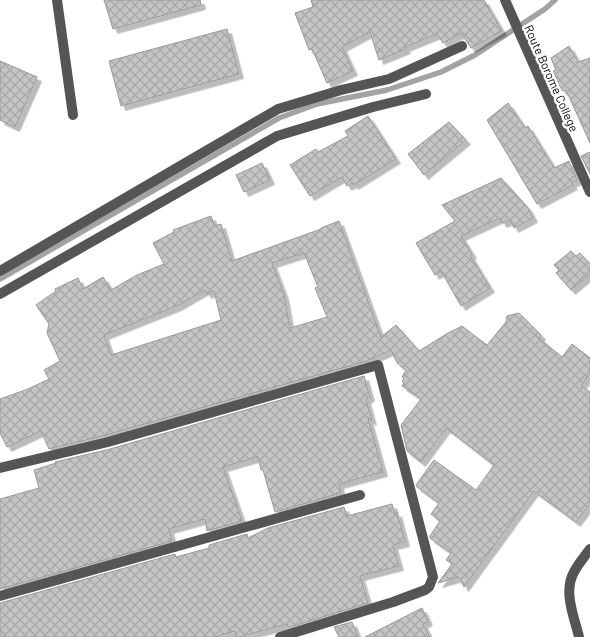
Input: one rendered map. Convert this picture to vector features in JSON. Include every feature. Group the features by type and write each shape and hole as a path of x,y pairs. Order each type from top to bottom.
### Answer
{"street":[{"path":"57,0 73,115"},
{"name":"Route Borome College","path":"505,0 590,192"},
{"path":"0,271 278,109 341,90 389,79 462,46"},
{"path":"0,294 277,136 373,107 426,94"},
{"path":"0,468 108,442 378,366 433,577 432,582 425,590 393,602 280,637"},
{"path":"0,596 360,495"},
{"path":"579,637 568,594 569,584 574,572 590,549"}],"building":[{"path":"104,0 200,0 201,5 113,29"},
{"path":"311,0 484,0 502,31 471,48 461,33 443,43 437,34 379,60 370,32 342,47 353,71 327,83 312,49 309,50 295,13 313,7"},
{"path":"227,29 239,74 121,106 109,61"},
{"path":"569,46 578,62 590,58 590,143 566,90 562,91 553,71 556,70 551,58"},
{"path":"0,61 37,77 15,127 0,120"},
{"path":"508,103 525,128 528,126 554,168 569,161 577,180 571,183 573,185 537,204 487,120"},
{"path":"368,116 396,159 354,185 353,183 347,186 342,177 310,196 290,165 316,149 318,152 348,136 345,131"},
{"path":"449,122 466,140 424,175 408,154"},
{"path":"590,152 590,174 581,156"},
{"path":"262,163 270,180 244,192 236,175"},
{"path":"501,178 528,208 533,218 514,228 510,220 502,223 500,218 461,236 490,288 461,306 441,271 435,275 416,243 455,221 442,205"},
{"path":"211,216 215,226 221,224 232,261 339,221 381,337 396,325 419,351 462,326 487,345 506,322 507,316 519,313 541,335 539,338 562,357 572,344 590,358 590,373 581,386 590,392 590,503 576,522 534,491 464,587 459,577 438,583 452,564 446,560 451,553 430,538 440,521 431,514 439,503 416,485 434,460 476,490 494,465 446,428 421,462 407,451 401,425 421,399 402,386 404,379 402,377 406,370 397,363 391,350 367,361 106,435 49,449 41,431 7,447 0,433 0,399 49,379 44,370 60,361 47,333 49,324 36,305 56,291 55,289 78,278 83,289 103,277 111,290 137,275 164,264 153,243 174,232 173,230","holes":["304,253 318,287 315,288 327,317 290,328 284,295 272,263","205,290 207,294 214,291 221,320 111,355 104,335 177,306"]},
{"path":"571,251 576,256 580,253 590,264 590,274 571,290 556,273 559,270 554,265"},
{"path":"364,376 370,397 366,399 372,421 368,418 383,472 339,484 341,493 275,512 258,457 223,467 242,521 207,531 205,519 169,529 172,541 0,589 0,499 39,488 34,470 55,462 110,449"},
{"path":"392,504 395,514 397,512 405,542 393,545 399,566 360,576 368,603 290,627 287,624 239,637 236,637 235,631 215,637 0,637 0,603 175,554 176,557 209,548 209,545 247,534 248,538 268,528 344,507 347,516"},
{"path":"422,608 428,621 423,624 430,637 365,637"},
{"path":"352,622 358,637 339,637 334,627"}],"waterway":[{"path":"0,279 279,118 317,104 387,90 441,72 475,55 545,9 555,0"}]}
